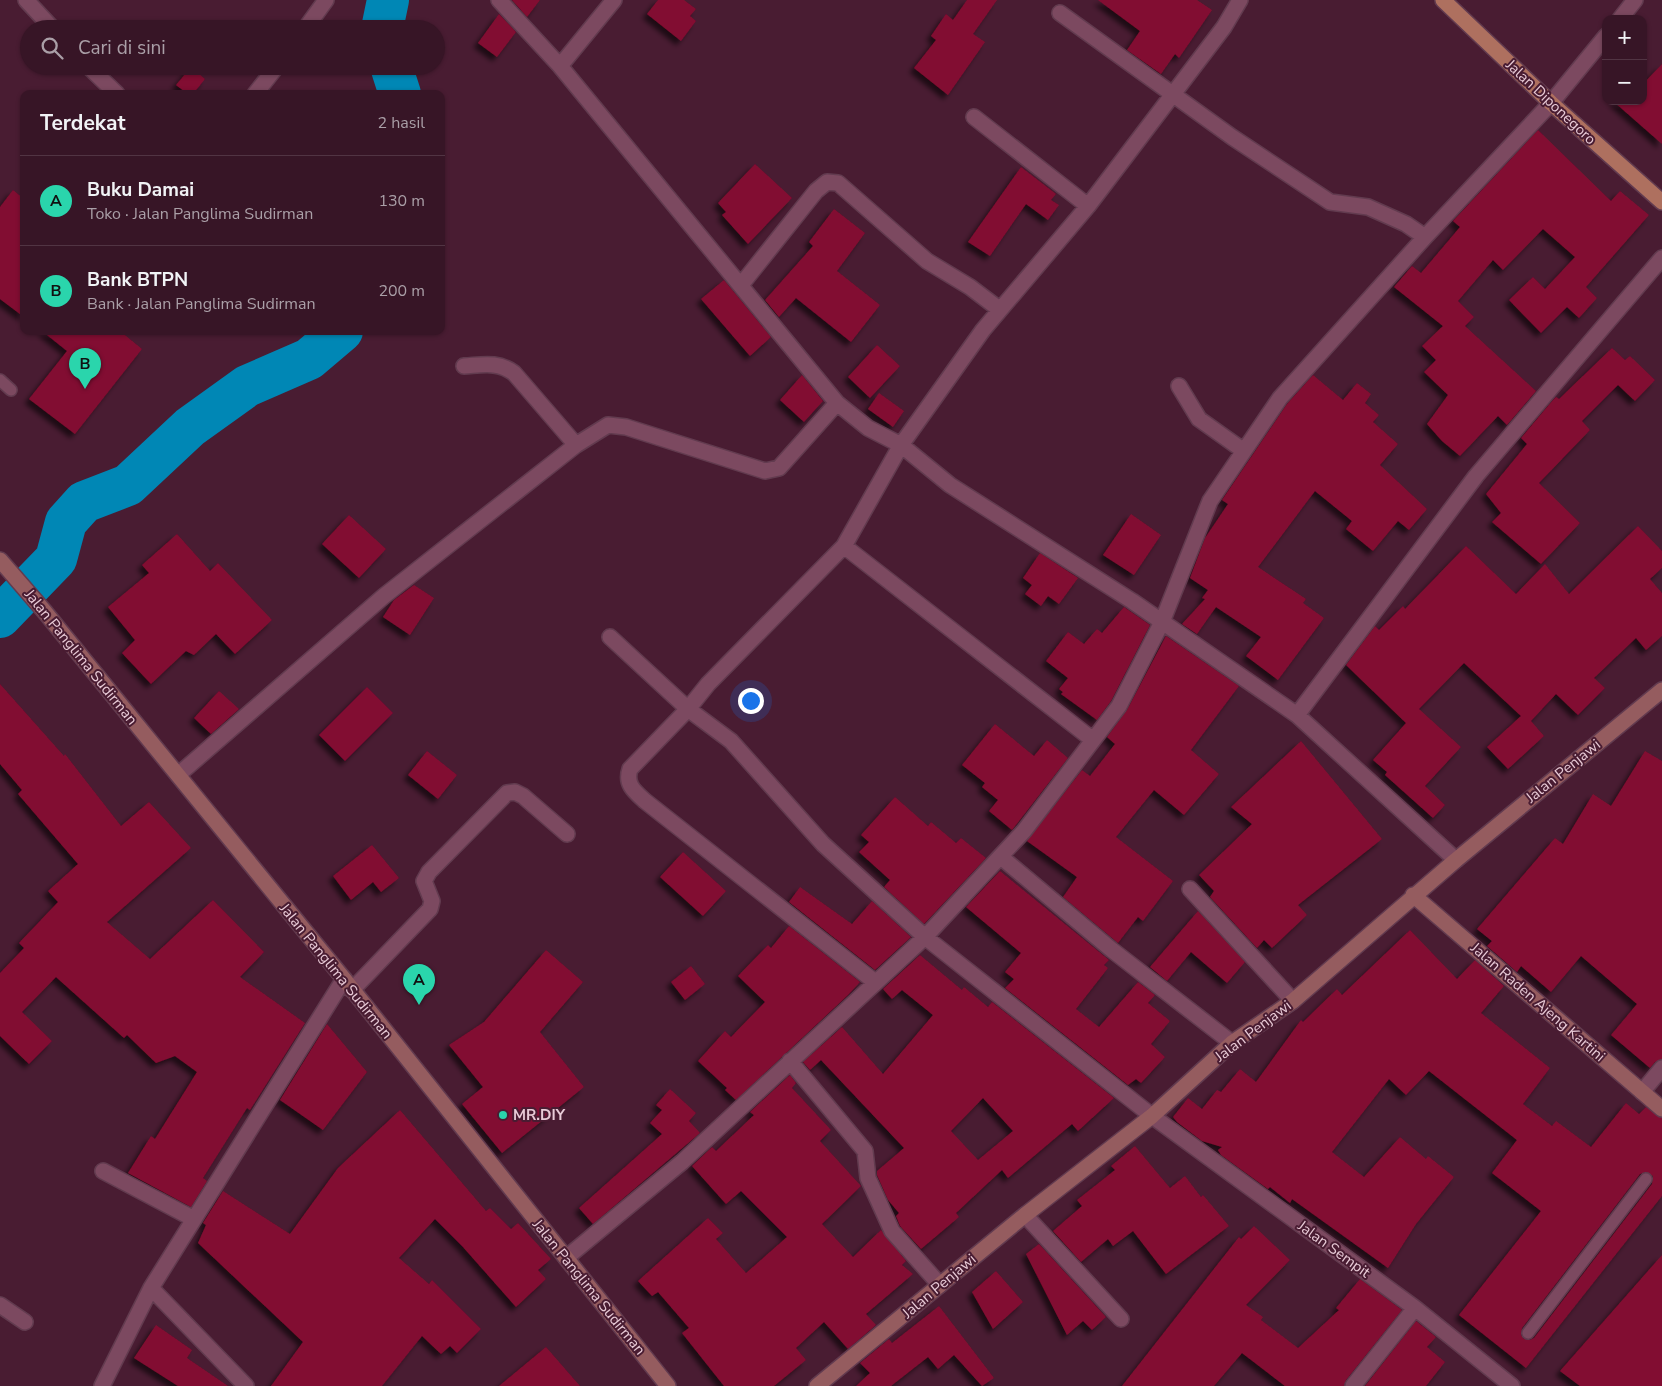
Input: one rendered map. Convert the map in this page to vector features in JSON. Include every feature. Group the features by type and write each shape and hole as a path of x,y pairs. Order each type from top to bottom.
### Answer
{"main road":[{"name":"Jalan Diponegoro","path":"1443,0 1551,103 1662,202"}],"street":[{"path":"26,0 45,20"},
{"path":"312,20 326,0"},
{"path":"499,0 560,66 837,402 868,428 901,445 950,485 1162,622 1297,715 1456,860"},
{"path":"560,66 614,0"},
{"path":"875,982 645,801 629,785 628,776 630,769 688,709 708,684 844,546 901,445 999,309 1088,206 1224,27 1240,0"},
{"path":"1623,15 1635,0"},
{"path":"1060,13 1232,137 1330,202 1368,207 1406,224 1425,237"},
{"path":"566,1258 682,1162 925,937 1024,831 1119,706 1162,622 1210,501 1280,398 1425,237 1551,103 1602,41"},
{"path":"97,75 113,90"},
{"path":"258,90 270,75"},
{"path":"974,116 1088,206"},
{"path":"741,284 816,191 827,182 838,183 927,261 970,287 999,309"},
{"path":"1297,715 1476,476 1662,258"},
{"path":"464,366 497,364 506,367 514,373 576,445"},
{"path":"1180,386 1199,419 1244,450"},
{"path":"178,775 384,596 576,445 608,425 617,424 765,471 778,468 837,402"},
{"path":"844,546 1093,740"},
{"name":"Jalan Panglima Sudirman","path":"0,560 46,612 348,984 668,1386"},
{"name":"Jalan Sempit","path":"610,637 688,709 731,741 823,844 925,937 1152,1116 1416,1308 1512,1386"},
{"name":"Jalan Penjawi","path":"817,1386 1025,1215 1152,1116 1232,1043 1293,1001 1414,895 1662,690"},
{"path":"102,1386 151,1288 348,984 430,909 432,901 424,881 429,872 507,793 516,792 523,796 567,834"},
{"path":"1001,857 1112,950 1232,1043"},
{"path":"1190,889 1293,1001"},
{"name":"Jalan Raden Ajeng Kartini","path":"1414,895 1662,1109"},
{"path":"790,1061 865,1151 868,1178 892,1231 940,1285"},
{"path":"1642,1092 1662,1068"},
{"path":"103,1171 194,1219"},
{"path":"1025,1215 1121,1319"},
{"path":"151,1288 246,1386"},
{"path":"0,1305 25,1322"},
{"path":"1353,1386 1416,1308"}],"lane":[{"path":"0,380 12,390"},
{"path":"1528,1333 1646,1179"}],"building":[{"path":"512,0 540,0 527,17"},
{"path":"658,0 684,0 696,9 690,16 696,21 681,41 647,14"},
{"path":"967,0 997,0 973,34 985,42 948,95 914,68 936,40 931,36 946,14 953,20"},
{"path":"1098,0 1197,0 1212,10 1179,58 1175,54 1161,74 1127,50 1140,31"},
{"path":"499,14 516,32 497,57 478,43"},
{"path":"1662,64 1662,144 1618,105 1647,105 1647,80"},
{"path":"184,75 200,75 205,79 196,90 183,90 176,85"},
{"path":"1538,130 1611,201 1620,191 1649,215 1586,287 1597,298 1579,318 1567,307 1541,333 1509,300 1533,277 1545,289 1575,257 1543,229 1503,270 1493,260 1458,301 1474,317 1465,326 1536,391 1507,425 1498,416 1460,456 1442,441 1427,424 1448,395 1424,372 1436,360 1422,346 1443,326 1394,287 1412,266 1421,273 1460,227 1453,221"},
{"path":"755,164 792,198 748,244 722,215 726,212 718,203"},
{"path":"1021,167 1056,194 1051,200 1059,205 1048,220 1026,204 990,256 968,242"},
{"path":"13,190 20,196 20,314 0,299 0,207"},
{"path":"834,209 865,233 837,271 880,305 851,342 796,298 779,317 765,300 813,246 809,242"},
{"path":"724,280 771,337 750,356 701,299"},
{"path":"47,335 125,335 142,349 75,434 29,399 67,351"},
{"path":"877,345 900,366 870,398 848,377"},
{"path":"1612,348 1625,360 1630,356 1655,380 1635,401 1618,385 1582,421 1590,430 1539,483 1580,523 1541,564 1492,522 1501,513 1486,494 1527,444 1521,438 1553,400 1556,397 1559,399"},
{"path":"802,375 823,401 804,422 780,400"},
{"path":"1313,375 1343,400 1357,383 1371,394 1365,403 1379,415 1373,422 1398,444 1380,465 1427,509 1409,530 1398,521 1373,551 1346,529 1352,521 1315,491 1258,567 1306,599 1303,603 1324,618 1278,680 1246,656 1261,637 1216,607 1197,634 1182,624 1205,599 1202,598 1208,590 1190,578 1205,538 1228,504 1222,500 1287,404"},
{"path":"879,393 904,411 893,427 868,409"},
{"path":"1131,514 1161,535 1134,575 1103,555"},
{"path":"349,515 386,549 359,578 322,544"},
{"path":"1638,526 1662,551 1662,568 1650,579 1662,593 1662,636 1646,650 1636,638 1594,678 1605,688 1578,715 1556,694 1531,721 1544,736 1508,769 1487,747 1521,716 1464,663 1419,709 1461,747 1425,786 1445,805 1433,818 1385,775 1387,772 1373,760 1406,723 1346,665 1375,626 1379,630 1403,606 1405,609 1466,546 1516,594 1545,564 1569,594"},
{"path":"177,534 210,571 218,563 272,620 235,654 216,634 194,655 186,651 151,684 122,653 135,640 108,607 149,573 142,565"},
{"path":"1040,553 1078,578 1059,604 1048,596 1041,606 1025,594 1032,585 1023,578"},
{"path":"414,585 434,598 410,635 383,617 394,600"},
{"path":"1124,607 1150,625 1111,701 1097,720 1061,694 1063,692 1059,689 1068,678 1046,661 1068,632 1084,644 1097,629 1102,633"},
{"path":"1166,636 1239,686 1191,750 1219,774 1184,815 1154,790 1116,837 1173,881 1143,921 1138,917 1118,943 1063,897 1077,877 1027,841 1082,770 1090,776 1115,744 1107,737 1127,710"},
{"path":"0,684 64,756 65,754 121,826 149,802 191,848 107,922 150,959 213,900 264,952 240,977 305,1023 250,1110 247,1108 203,1178 207,1181 191,1207 128,1173 151,1136 155,1139 197,1072 175,1056 156,1063 127,1035 124,1038 56,977 22,1012 52,1041 29,1064 0,1036 0,973 24,948 19,943 58,902 48,891 78,864 18,794 22,790 0,764"},
{"path":"367,687 393,713 345,761 319,735"},
{"path":"219,691 239,709 211,734 194,718"},
{"path":"995,724 1034,756 1047,740 1068,758 1012,830 989,811 998,800 982,787 985,783 962,765"},
{"path":"1301,741 1382,839 1298,905 1307,915 1272,948 1264,940 1257,948 1210,897 1214,891 1199,875 1252,824 1231,807"},
{"path":"427,751 457,775 438,799 408,775"},
{"path":"1645,751 1662,761 1662,1059 1655,1062 1650,1068 1611,1035 1637,1004 1581,956 1551,992 1521,966 1517,972 1487,946 1492,941 1477,929 1555,838 1563,844 1593,794 1611,806"},
{"path":"895,797 928,826 931,822 956,843 961,838 986,858 924,924 884,887 890,880 859,852 869,842 861,835"},
{"path":"372,845 399,878 381,892 373,882 351,900 333,876"},
{"path":"683,852 726,891 703,916 660,877"},
{"path":"1000,871 1109,960 1104,965 1108,968 1076,1009 1099,1027 1138,982 1155,995 1148,1003 1170,1021 1151,1044 1165,1057 1141,1083 1136,1079 1128,1085 1005,988 1014,979 1005,972 1021,953 966,907"},
{"path":"800,887 852,924 872,901 911,937 875,970 789,902"},
{"path":"1198,911 1245,962 1227,983 1191,952 1167,981 1150,967"},
{"path":"789,926 860,982 736,1100 725,1090 727,1088 698,1061 725,1031 731,1037 765,1002 738,976 768,945 771,948"},
{"path":"1410,930 1457,979 1475,960 1504,986 1481,1013 1550,1068 1523,1104 1552,1126 1556,1121 1591,1147 1626,1103 1639,1114 1646,1107 1662,1118 1662,1196 1526,1368 1459,1315 1541,1211 1492,1173 1517,1140 1429,1071 1406,1095 1389,1079 1332,1152 1364,1177 1400,1137 1426,1159 1428,1156 1454,1177 1416,1224 1388,1268 1292,1199 1290,1203 1270,1187 1268,1189 1221,1155 1218,1150 1222,1147 1202,1141 1173,1117 1188,1098 1202,1109 1217,1090 1221,1092 1240,1069 1256,1082 1301,1020 1303,1022 1337,989 1342,995","holes":["1646,1172 1653,1176 1652,1184 1534,1338 1530,1340 1524,1339 1521,1335 1522,1328 1640,1174"]},
{"path":"546,950 583,982 540,1032 584,1087 502,1153 462,1104 483,1087 449,1045 484,1022"},
{"path":"920,955 962,990 964,987 988,1007 992,1002 1114,1098 1078,1131 1072,1124 1008,1178 1002,1170 956,1213 959,1217 921,1249 900,1226 896,1216 899,1213 888,1200 877,1175 877,1171 904,1148 821,1060 810,1070 803,1062 842,1027 883,1074 933,1015 902,990 892,999 883,989","holes":["983,1098 1013,1131 978,1160 951,1131"]},
{"path":"691,966 705,984 685,1000 671,982"},
{"path":"327,1024 367,1072 323,1130 280,1100"},
{"path":"790,1075 796,1083 792,1088 831,1130 820,1141 861,1186 822,1224 853,1257 881,1230 906,1261 902,1265 913,1274 866,1314 876,1325 848,1349 824,1322 796,1348 806,1360 774,1386 724,1386 682,1333 689,1328 658,1292 652,1296 638,1281 708,1218 723,1233 716,1239 746,1273 787,1237 741,1191 726,1204 692,1166 712,1147 716,1151 754,1115 750,1112"},
{"path":"670,1089 696,1113 689,1121 700,1133 593,1224 579,1208 662,1134 650,1123 662,1110 656,1105"},
{"path":"400,1110 486,1211 490,1208 511,1229 518,1223 551,1259 538,1270 546,1279 516,1307 463,1247 435,1219 399,1258 429,1284 432,1280 481,1329 457,1353 450,1346 441,1354 422,1336 382,1386 271,1386 303,1342 198,1243 206,1225 203,1223 223,1191 290,1234 338,1168"},
{"path":"1135,1146 1170,1188 1185,1176 1201,1197 1203,1195 1229,1226 1166,1274 1133,1231 1113,1246 1108,1239 1081,1262 1053,1231 1082,1206 1077,1200 1115,1170 1111,1166"},
{"path":"1254,1226 1290,1260 1246,1305 1263,1317 1261,1320 1298,1348 1339,1310 1336,1308 1360,1279 1402,1310 1346,1380 1344,1386 1285,1386 1242,1353 1214,1386 1122,1386 1239,1237 1241,1239"},
{"path":"1039,1244 1106,1317 1092,1330 1083,1321 1067,1335 1026,1254"},
{"path":"1662,1255 1662,1386 1580,1386 1560,1371"},
{"path":"996,1271 1023,1302 993,1329 972,1292"},
{"path":"939,1306 994,1378 982,1386 954,1355 938,1369 928,1357 891,1386 856,1386 870,1373 860,1363 889,1339 892,1343"},
{"path":"1416,1321 1436,1337 1427,1347 1445,1362 1426,1386 1365,1386"},
{"path":"156,1325 192,1350 187,1358 228,1386 178,1386 134,1358"},
{"path":"546,1347 580,1386 499,1386"}],"waterway":[{"path":"384,20 388,0"},
{"path":"394,75 399,90"},
{"path":"0,617 56,559 66,522 84,502 128,485 190,427 247,386 309,359 337,335"}],"place":[{"name":"Bank BTPN","path":"85,389"},
{"name":"Buku Damai","path":"419,1005"},
{"name":"MR.DIY","path":"503,1115"}]}
